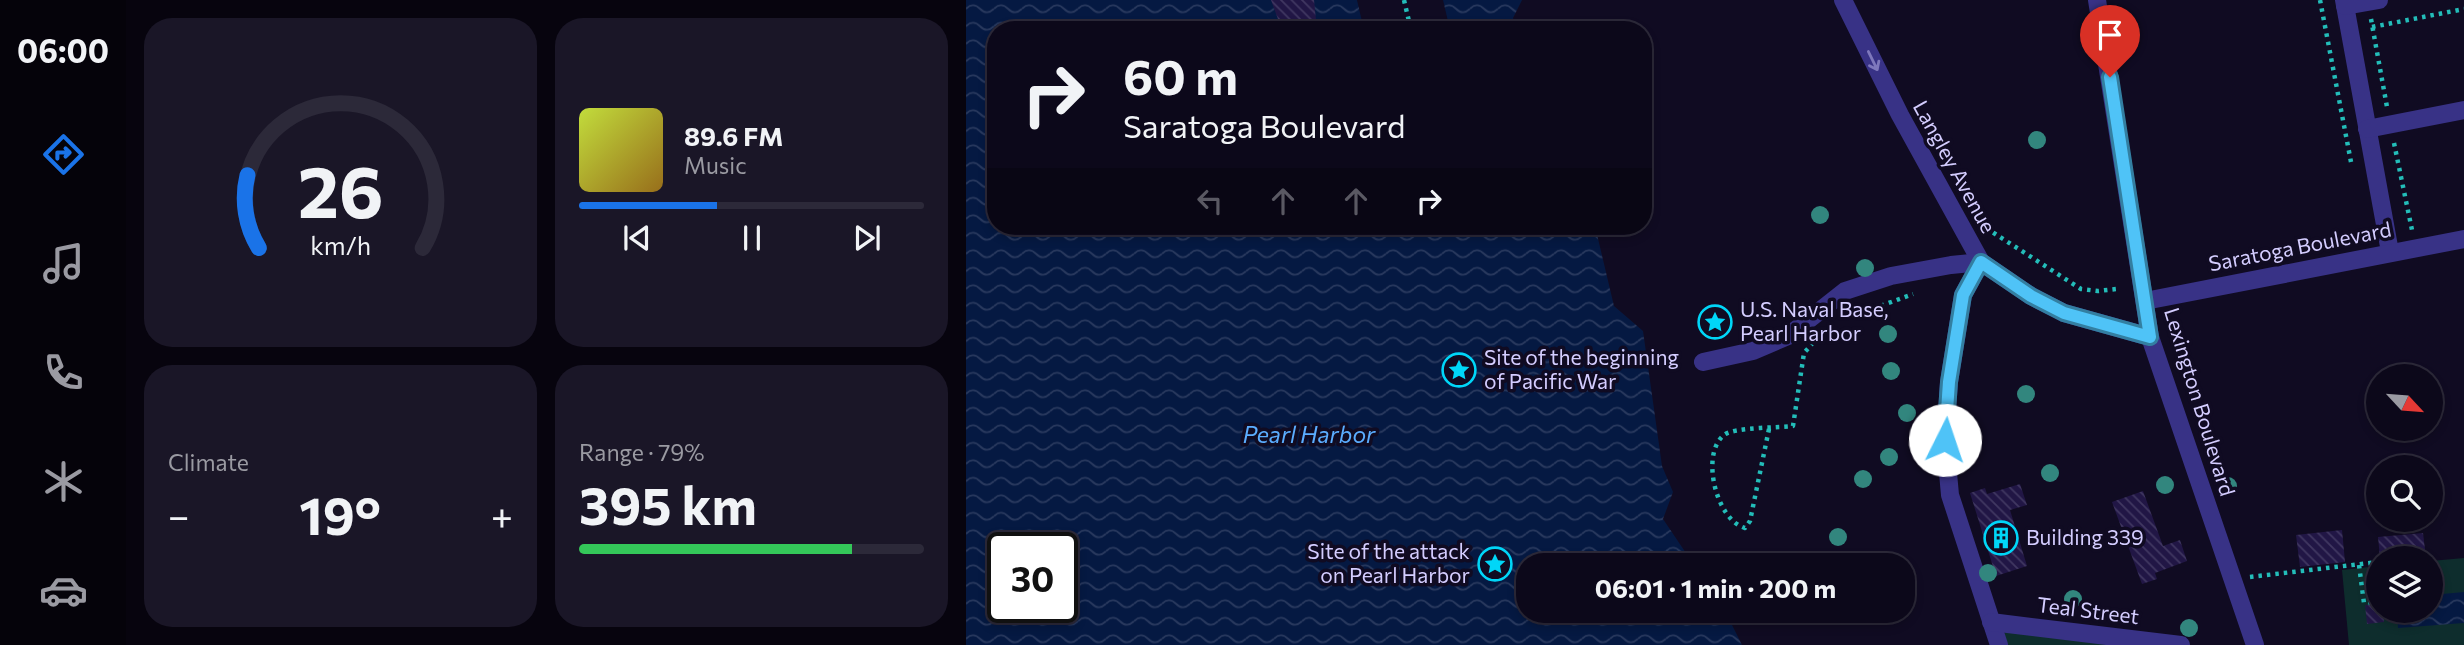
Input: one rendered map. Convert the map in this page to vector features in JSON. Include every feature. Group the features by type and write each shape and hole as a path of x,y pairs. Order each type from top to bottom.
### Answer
{"street":[{"name":"Langley Avenue","path":"1843,0 1900,115 1981,262 1963,295 1949,382 1945,440 1950,495 1999,645"},
{"name":"Lexington Boulevard","path":"2097,0 2150,337 2255,645"},
{"path":"2379,0 2344,3 2390,252"},
{"path":"2367,129 2464,110"},
{"name":"Saratoga Boulevard","path":"2145,301 2464,239"},
{"path":"1703,362 1753,351 1788,336 1845,291 1891,276 1981,262 2031,296 2064,313 2150,337"},
{"name":"Teal Street","path":"1991,622 2180,645"}],"path":[{"path":"1405,0 1409,21"},
{"path":"2320,0 2353,173"},
{"path":"2372,27 2464,9"},
{"path":"1979,223 2081,289 2116,289"},
{"path":"1841,320 1850,314 1875,309 1914,293"},
{"path":"1769,429 1750,521 1745,528 1738,526 1725,513 1719,499 1713,477 1716,444 1725,434 1734,430 1793,426 1804,353 1817,338"},
{"path":"2233,579 2366,564"},
{"path":"2359,565 2366,603"}],"green space":[{"path":"2464,558 2464,645 2349,645 2342,570 2366,567 2366,623 2443,623 2443,560"},
{"path":"1991,622 2181,645 1999,645"}],"water":[{"name":"Pearl Harbor","path":"966,0 1522,0 1514,21 987,21 987,235 1597,235 1614,306 1643,331 1662,466 1673,492 1663,519 1686,553 1516,553 1516,623 1731,623 1742,645 966,645"},
{"path":"2464,592 2464,623 2398,628 2398,623 2443,623 2443,594"}],"pier":[{"path":"1357,0 1443,0 1448,21 1362,21"}],"building":[{"path":"1271,0 1314,0 1316,21 1279,21"},
{"name":"Building 339","path":"2020,484 2027,505 2010,510 2027,566 1996,576 1970,493 1985,488 1987,494"},
{"path":"2143,491 2163,546 2180,540 2187,561 2155,573 2157,579 2142,584 2112,502"},
{"path":"2342,530 2345,562 2300,567 2296,535"},
{"path":"2423,533 2425,546 2379,546 2378,537"}],"place":[{"name":"U.S. Naval Base, Pearl Harbor","path":"1715,322"},
{"name":"Site of the beginning of Pacific War","path":"1459,370"},
{"name":"Building 339","path":"2001,538"},
{"name":"Site of the attack on Pearl Harbor","path":"1495,564"}],"route":[{"path":"1945,440 1949,382 1963,295 1981,262 2031,296 2064,313 2150,337 2110,77"}]}
